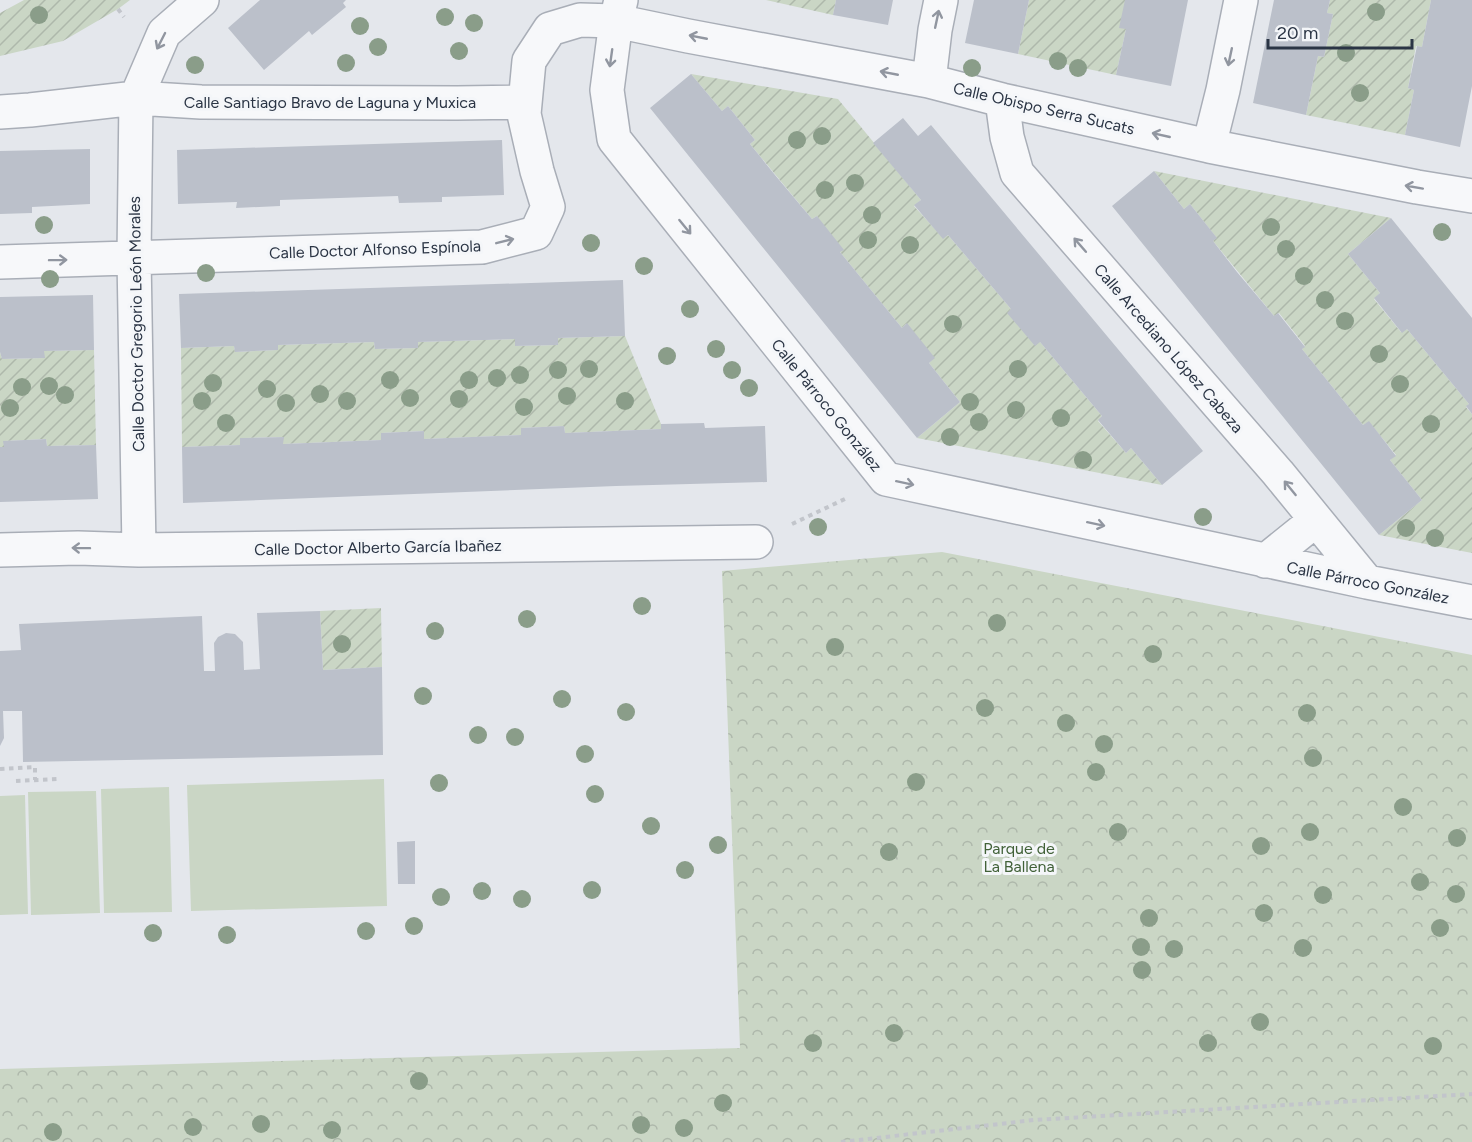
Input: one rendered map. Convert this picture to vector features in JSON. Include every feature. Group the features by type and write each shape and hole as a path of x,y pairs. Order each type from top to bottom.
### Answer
{"street":[{"path":"136,98 164,33 202,0"},
{"path":"929,81 941,0"},
{"path":"1209,146 1241,0"},
{"name":"Calle Obispo Serra Sucats","path":"619,10 688,36 929,81 1002,100 1209,146 1472,196"},
{"name":"Calle Doctor Alfonso Espínola","path":"0,262 482,246 536,233 548,207 524,114 529,61 550,29 619,10"},
{"name":"Calle Párroco González","path":"619,10 607,90 614,139 886,479 1265,561 1472,602"},
{"name":"Calle Santiago Bravo de Laguna y Muxica","path":"0,112 136,98 201,102 524,102"},
{"name":"Calle Doctor Gregorio León Morales","path":"136,98 134,257 139,550"},
{"name":"Calle Arcediano López Cabeza","path":"1002,100 1007,137 1017,173 1278,473 1367,582"},
{"name":"Calle Párroco González","path":"1265,561 1316,520"},
{"name":"Calle Doctor Alberto García Ibañez","path":"0,550 756,542"}],"path":[{"path":"756,542 886,479"},
{"path":"0,769 35,767 35,780"},
{"path":"16,781 58,779"},
{"path":"841,1142 1034,1120 1472,1094"}],"green space":[{"path":"24,0 130,0 63,41 0,56 0,13"},
{"path":"766,0 836,0 833,15"},
{"path":"1029,0 1125,0 1126,29 1116,75 1018,54"},
{"path":"1330,0 1431,0 1422,47 1416,46 1408,88 1414,90 1405,135 1306,115 1318,56 1324,57 1333,14 1327,13"},
{"path":"691,74 838,99 921,200 914,206 943,238 948,235 1011,309 1008,313 1040,342 1102,416 1098,421 1126,453 1131,448 1162,485 917,438 960,402 929,363 934,358 906,324 902,328 840,252 817,216 812,219 750,144 755,140 728,106 722,111"},
{"path":"1154,171 1391,218 1348,254 1380,293 1374,299 1401,332 1407,329 1469,404 1466,407 1472,414 1472,553 1379,535 1422,500 1390,460 1396,455 1369,422 1363,425 1302,349 1305,346 1279,313 1274,316 1213,241 1216,237 1190,204 1184,209"},
{"path":"625,336 661,424 661,429 565,433 564,426 521,428 521,435 424,439 423,431 381,433 381,440 283,444 283,437 241,438 240,445 182,447 181,348 234,346 235,352 277,350 278,345 374,342 375,349 418,348 418,342 515,339 516,346 558,345 558,338"},
{"path":"94,350 96,445 47,446 46,439 4,441 4,447 0,447 0,352 2,359 44,358 44,351"},
{"name":"Parque de La Ballena","path":"942,552 1472,655 1472,1142 0,1142 0,1069 740,1048 722,571"},
{"path":"381,608 382,667 323,670 320,611"},
{"path":"384,779 387,906 191,911 187,785"},
{"path":"169,787 172,912 104,913 101,789"},
{"path":"96,791 100,913 31,915 28,792"},
{"path":"25,795 28,914 0,915 0,796"}],"building":[{"path":"260,0 346,0 343,3 346,7 312,35 309,31 264,70 228,28"},
{"path":"836,0 893,0 888,25 833,15"},
{"path":"974,0 1029,0 1018,54 965,43"},
{"path":"1125,0 1188,0 1171,86 1116,75 1126,29 1119,28"},
{"path":"1274,0 1330,0 1327,13 1333,14 1324,57 1318,56 1306,115 1253,103"},
{"path":"1431,0 1472,0 1472,86 1460,147 1405,135 1414,90 1408,88 1417,46 1422,47"},
{"path":"691,74 722,111 728,106 755,140 750,144 775,175 812,219 817,216 844,250 840,252 902,328 907,323 935,358 929,363 960,402 917,438 650,108"},
{"path":"903,118 918,136 931,125 1203,451 1162,485 1131,448 1126,453 1098,420 1102,416 1040,342 1035,346 1007,313 1011,309 948,235 943,239 914,205 921,200 873,143"},
{"path":"502,140 504,195 442,197 442,202 399,203 398,196 280,200 280,206 236,208 237,202 178,204 177,150"},
{"path":"90,149 90,204 32,207 32,213 0,214 0,151"},
{"path":"1154,171 1184,209 1190,204 1217,238 1213,241 1237,272 1274,316 1278,313 1305,347 1302,349 1363,425 1369,421 1396,456 1390,460 1422,500 1379,535 1112,206"},
{"path":"1391,218 1472,318 1472,414 1466,406 1469,404 1407,329 1402,333 1374,298 1380,293 1348,254"},
{"path":"623,280 625,336 558,338 558,345 515,346 515,339 418,342 418,348 375,349 374,342 278,345 278,350 235,352 234,346 181,348 179,294"},
{"path":"93,295 94,350 44,351 45,358 2,359 0,297"},
{"path":"704,423 705,428 765,426 767,482 183,503 182,447 240,445 240,438 284,437 283,444 381,440 381,433 424,431 424,439 521,435 521,428 564,426 565,433 661,429 661,424"},
{"path":"46,439 47,446 96,445 98,499 0,502 0,447 4,447 3,441"},
{"path":"320,611 323,670 382,667 383,755 23,762 22,711 3,711 4,738 0,746 0,651 21,650 19,624 202,616 204,671 215,671 214,643 218,637 226,633 235,634 243,642 244,670 260,669 257,613"},
{"path":"415,841 415,884 398,884 397,842"}]}
